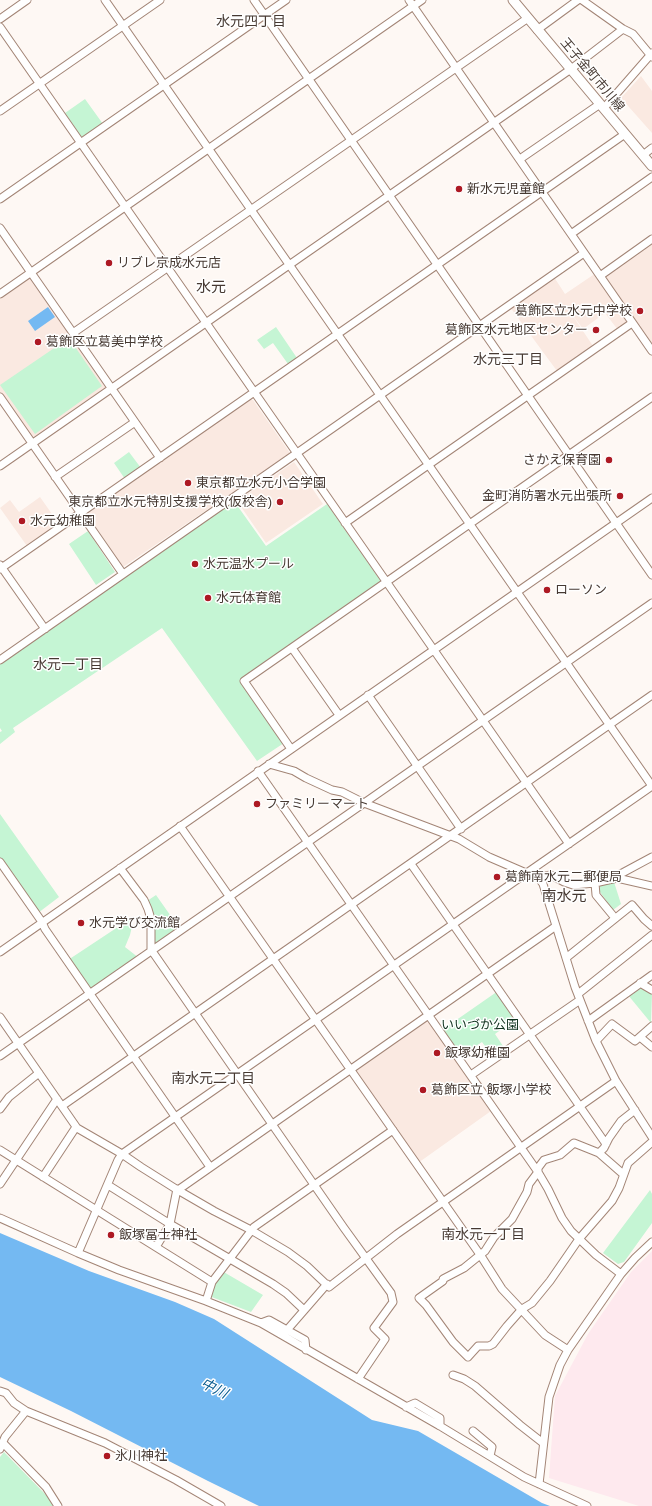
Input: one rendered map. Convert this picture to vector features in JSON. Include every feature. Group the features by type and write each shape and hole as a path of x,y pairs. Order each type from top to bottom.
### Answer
{"main road":[{"name":"王子金町市川線","path":"513,0 652,166"}],"street":[{"path":"0,19 27,0"},
{"path":"78,1253 118,1160 122,1154 176,1118 652,786 105,0"},
{"path":"0,111 160,0"},
{"path":"254,0 652,575"},
{"path":"0,199 286,0"},
{"path":"0,294 309,79 411,3 422,0"},
{"path":"538,30 578,0"},
{"path":"520,159 602,106 652,55 633,34 623,29 582,0"},
{"path":"411,3 652,351"},
{"path":"73,333 528,18"},
{"path":"0,27 569,844"},
{"path":"0,466 571,69 623,29"},
{"path":"45,628 1,568 625,134"},
{"path":"643,155 652,148"},
{"path":"571,234 652,177"},
{"path":"0,228 160,458"},
{"path":"600,276 652,239"},
{"path":"0,660 584,253"},
{"path":"345,523 632,322"},
{"path":"291,749 244,681 652,397"},
{"path":"0,398 123,574"},
{"path":"55,477 135,422"},
{"path":"0,952 652,498"},
{"path":"0,1056 652,604"},
{"path":"292,648 339,715"},
{"path":"368,695 461,829"},
{"path":"62,1106 652,695"},
{"path":"269,764 294,771 312,782 332,790 342,792 364,803 459,839 526,874 538,877 551,874 564,882 573,884 595,883 617,878 651,886"},
{"path":"258,771 538,1172 562,1218 571,1231 596,1255 621,1274"},
{"path":"180,826 351,1069 481,1256 502,1289 545,1334 568,1350"},
{"path":"609,880 652,857"},
{"path":"0,862 42,922 45,930 210,1167"},
{"path":"411,864 606,1144"},
{"path":"120,868 144,900 148,908 151,918 152,951 365,1258 391,1293 393,1302 374,1328 385,1339 358,1379"},
{"path":"538,877 543,884 579,997 596,1041 616,1081 652,1137"},
{"path":"595,883 596,895 615,918"},
{"path":"566,958 632,905 652,926"},
{"path":"156,1247 170,1224 178,1190 556,926"},
{"path":"471,1075 530,1035 579,997 652,935"},
{"path":"588,1021 652,974"},
{"path":"640,983 652,990"},
{"path":"0,1016 76,1127 122,1154 141,1168 178,1190 251,1230 302,1262 328,1285"},
{"path":"596,1041 612,1024 634,1041 652,1026"},
{"path":"640,1036 652,1047"},
{"path":"0,1109 9,1097 39,1073"},
{"path":"287,1330 328,1285 443,1202 616,1081"},
{"path":"0,1184 56,1099"},
{"path":"599,1153 621,1121 636,1110"},
{"path":"44,1176 76,1127"},
{"path":"206,1301 212,1282 251,1230 393,1130"},
{"path":"623,1174 599,1153 574,1143 560,1155 544,1160 538,1168 538,1172 529,1184 525,1197 512,1219 494,1237 481,1256 443,1280 419,1298 426,1305 446,1334 468,1357 478,1346 489,1346 493,1344 522,1310 532,1303 550,1281 579,1239 612,1201 628,1163 652,1142"},
{"path":"0,1150 17,1159 212,1282"},
{"path":"108,1185 286,1293 304,1310"},
{"path":"0,1218 119,1270 206,1301 261,1323 539,1484 587,1506"},
{"path":"539,1484 549,1397 554,1380 568,1350 621,1274 652,1242"},
{"path":"261,1323 269,1320 305,1340 306,1350"},
{"path":"453,1375 464,1379 475,1386 520,1425 543,1442"},
{"path":"0,1391 6,1394 14,1403 26,1412 117,1449 170,1477 212,1504 220,1506"},
{"path":"26,1412 5,1437 2,1446 46,1487 58,1506"},
{"path":"473,1430 492,1447 490,1456"}],"shaded area":[{"path":"641,76 652,91 652,133 621,98"},
{"name":"葛飾区立水元中学校","path":"652,242 652,343 606,278 607,274"},
{"path":"596,273 630,322 618,330 605,313 583,329 571,313 593,346 557,371 510,307 554,277 565,294"},
{"name":"葛飾区立葛美中学校","path":"28,278 32,279 105,386 105,388 33,438 0,392 0,299"},
{"name":"東京都立水元小合学園","path":"249,399 253,400 290,453 123,567 87,514"},
{"name":"東京都立水元特別支援学校(仮校舎)","path":"294,462 323,504 266,543 237,501"},
{"path":"40,497 59,524 27,546 0,508 10,500 19,512"},
{"name":"葛飾区立 飯塚小学校","path":"427,1019 491,1111 418,1163 354,1069"},
{"path":"652,1251 652,1506 639,1506 549,1478 555,1396 588,1334 631,1272"}],"green space":[{"path":"85,99 103,124 83,139 65,113"},
{"path":"276,327 297,358 288,364 273,343 264,349 257,340"},
{"path":"69,338 102,386 35,434 0,385"},
{"path":"129,452 141,468 125,479 114,463"},
{"path":"234,501 266,546 327,504 380,580 380,582 241,680 284,743 257,761 162,628 13,728 15,732 0,744 0,732 2,731 0,728 0,663"},
{"path":"88,531 115,572 96,585 69,544"},
{"path":"0,814 59,897 38,913 0,858"},
{"path":"614,882 621,904 613,910 600,892 600,886"},
{"path":"156,895 180,929 154,947 147,901"},
{"path":"130,919 132,926 125,947 139,958 89,992 68,960"},
{"path":"639,987 652,994 651,1023 628,995"},
{"name":"いいづか公園","path":"498,991 517,1018 495,1034 505,1049 493,1057 482,1042 460,1057 442,1030"},
{"path":"650,1190 652,1194 652,1223 624,1262 618,1264 603,1253"},
{"path":"222,1271 263,1295 251,1312 209,1296 213,1283"},
{"path":"4,1452 48,1497 53,1506 0,1506 0,1457"}],"water":[{"path":"48,307 55,317 35,331 28,321"},
{"name":"中川","path":"0,1233 89,1271 175,1302 214,1319 372,1420 418,1431 542,1503 550,1506 259,1506 208,1481 71,1411 0,1377"}],"place":[{"name":"新水元児童館","path":"459,189"},
{"name":"リブレ京成水元店","path":"109,263"},
{"name":"葛飾区立水元中学校","path":"640,311"},
{"name":"葛飾区水元地区センター","path":"596,330"},
{"name":"葛飾区立葛美中学校","path":"38,342"},
{"name":"さかえ保育園","path":"609,460"},
{"name":"東京都立水元小合学園","path":"188,483"},
{"name":"金町消防署水元出張所","path":"620,496"},
{"name":"東京都立水元特別支援学校(仮校舎)","path":"280,502"},
{"name":"水元幼稚園","path":"22,521"},
{"name":"水元温水プール","path":"195,564"},
{"name":"ローソン","path":"547,590"},
{"name":"水元体育館","path":"208,598"},
{"name":"ファミリーマート","path":"257,804"},
{"name":"葛飾南水元二郵便局","path":"497,877"},
{"name":"水元学び交流館","path":"81,923"},
{"name":"飯塚幼稚園","path":"437,1053"},
{"name":"葛飾区立 飯塚小学校","path":"423,1090"},
{"name":"飯塚冨士神社","path":"111,1235"},
{"name":"氷川神社","path":"107,1456"}],"district":[{"name":"水元四丁目","path":"251,22"},
{"name":"水元","path":"211,288"},
{"name":"水元三丁目","path":"508,360"},
{"name":"水元一丁目","path":"68,665"},
{"name":"南水元","path":"564,897"},
{"name":"南水元二丁目","path":"213,1079"},
{"name":"南水元一丁目","path":"483,1235"}]}
